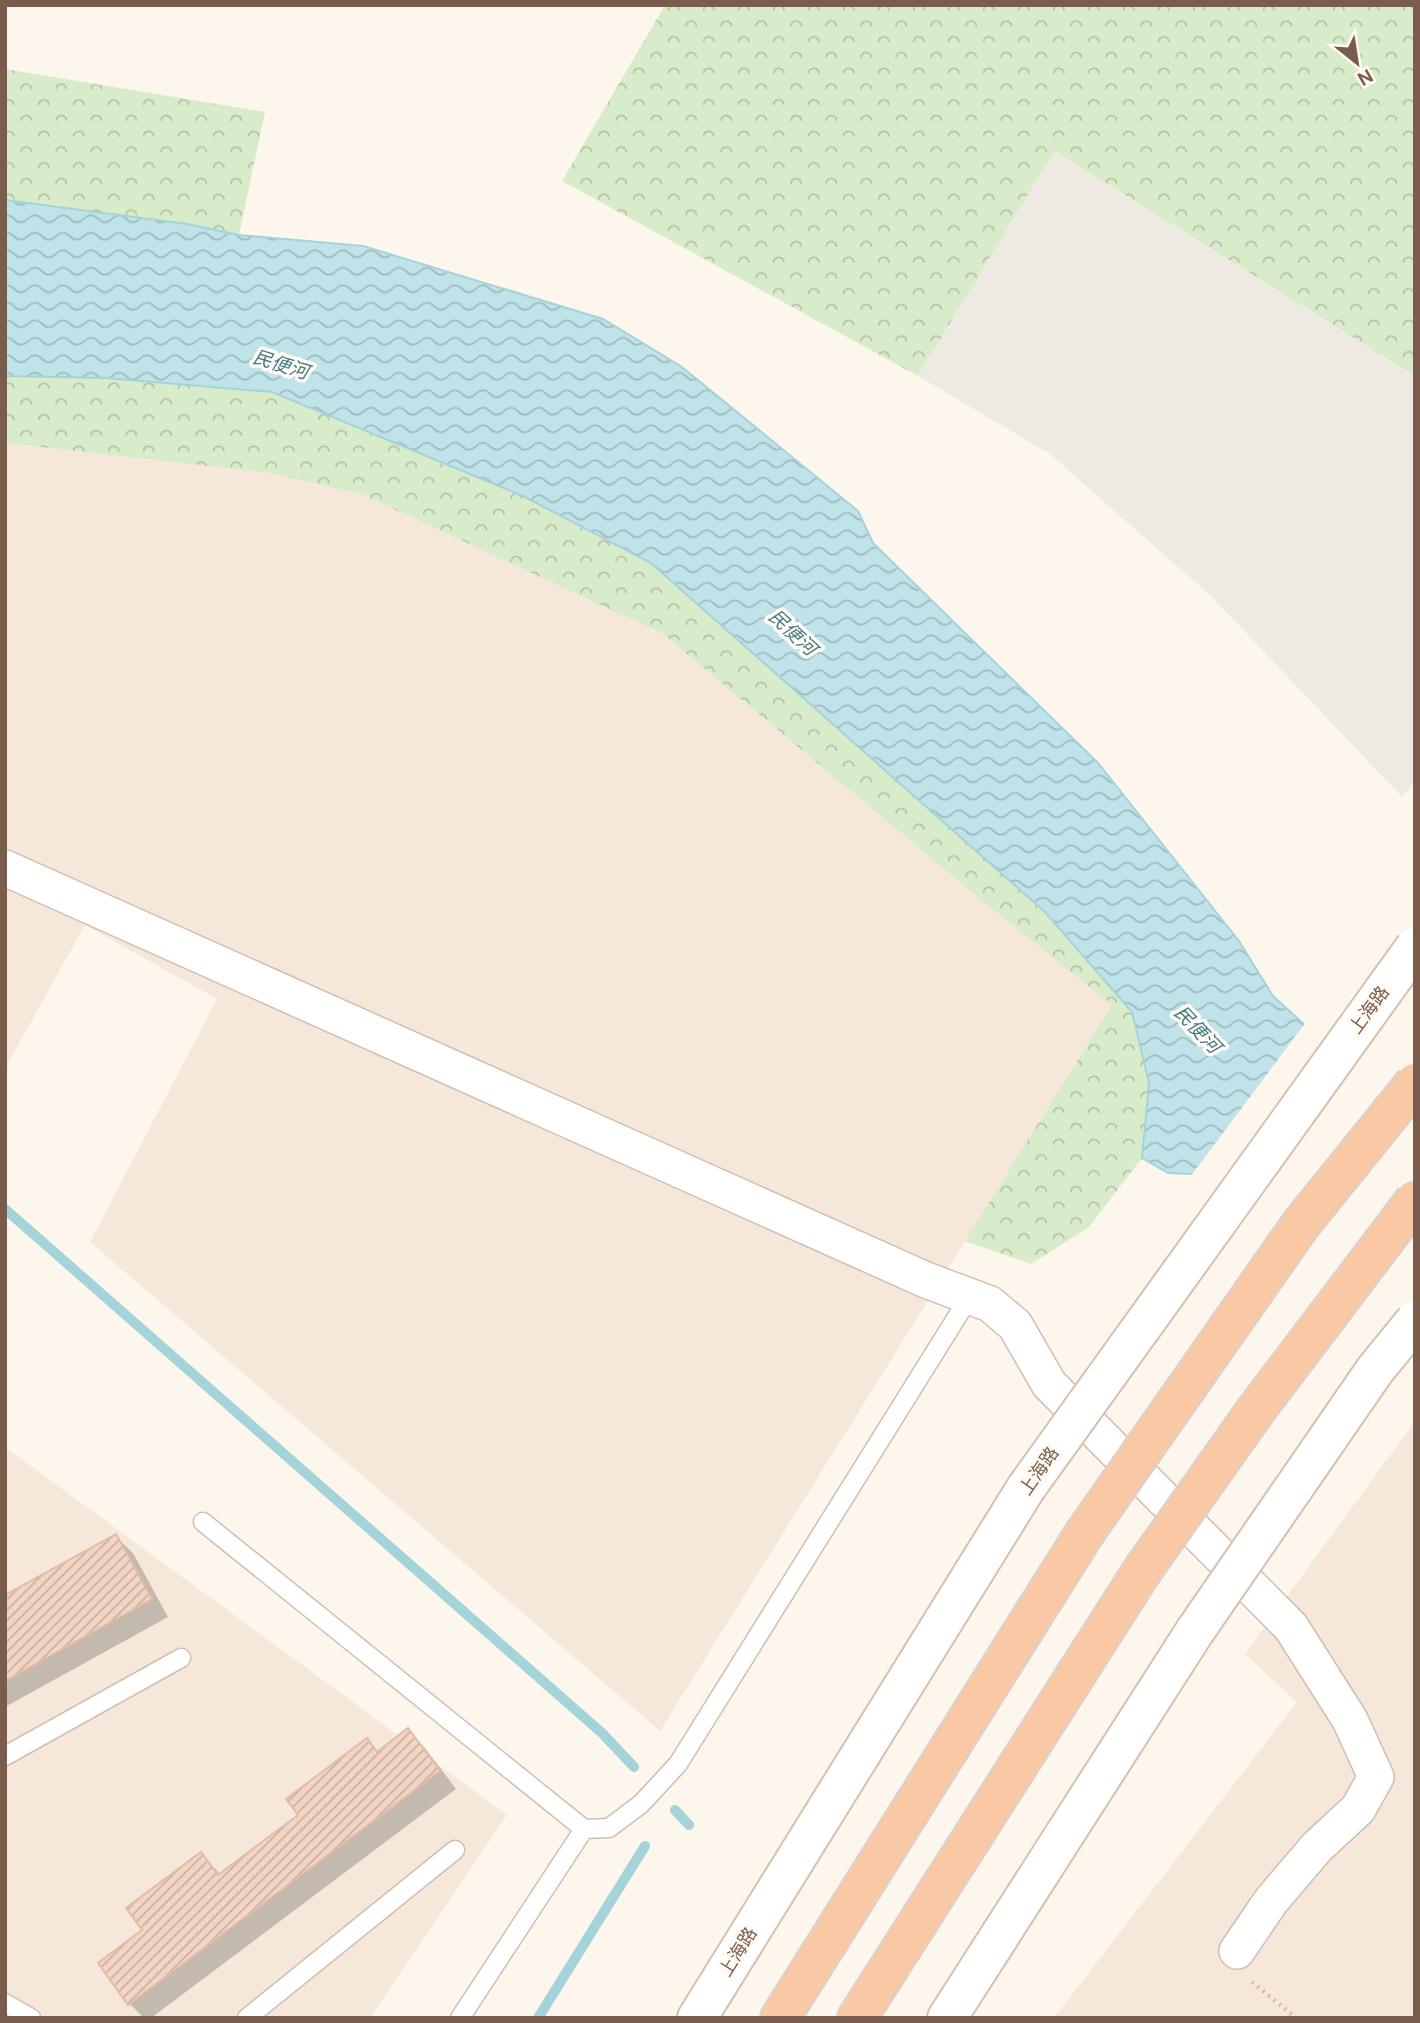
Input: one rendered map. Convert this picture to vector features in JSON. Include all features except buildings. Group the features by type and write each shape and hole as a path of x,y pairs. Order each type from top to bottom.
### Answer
{"highway":[{"path":"780,2018 1084,1534 1301,1224 1415,1083"},
{"path":"857,2018 1142,1571 1256,1410 1414,1202"}],"main road":[{"name":"上海路","path":"697,2018 1026,1488 1415,947"},
{"path":"947,2018 1195,1631 1375,1370 1415,1321"}],"street":[{"path":"5,867 926,1280 990,1304 1015,1325 1049,1384 1292,1627 1350,1720 1377,1777 1358,1809 1317,1847 1271,1901 1237,1951"}],"lane":[{"path":"203,1522 584,1829 609,1828 640,1804 678,1764 970,1296"},
{"path":"5,1756 181,1657"},
{"path":"460,2018 584,1829"},
{"path":"247,2018 455,1850"},
{"path":"5,2003 31,2018"}],"path":[{"path":"1237,1951 1248,1979 1296,2018"}],"shaded area":[{"path":"1053,151 1415,376 1415,781 1402,797 1212,597 1050,454 918,376"},
{"path":"5,443 269,473 361,494 663,634 987,905 1112,1005 660,1731 90,1242 217,999 85,925 5,1069"},
{"path":"1415,1421 1415,2018 1054,2018 1297,1702 1245,1654"},
{"path":"5,1447 507,1815 370,2018 5,2018"}],"green space":[{"path":"665,5 1415,5 1415,376 1054,151 918,376 562,181"},
{"path":"5,69 265,112 239,235 187,224 5,200"},
{"path":"5,376 106,378 272,392 523,496 651,563 1045,913 1132,1012 1149,1083 1142,1158 1089,1227 1031,1264 965,1241 1112,1005 987,905 663,634 361,494 269,473 5,443"}],"water":[{"name":"民便河","path":"5,200 187,224 239,235 363,246 603,319 682,367 858,511 873,543 1098,763 1239,941 1273,996 1415,1125 1192,1174 1168,1173 1142,1158 1149,1083 1132,1012 1045,912 651,563 523,496 272,392 106,378 5,376"}],"pier":[{"path":"1306,1022 1415,1121 1415,1367 1190,1177"}],"waterway":[{"path":"5,1209 602,1733 634,1767"},
{"path":"675,1810 689,1825"},
{"path":"538,2018 645,1846"}]}
